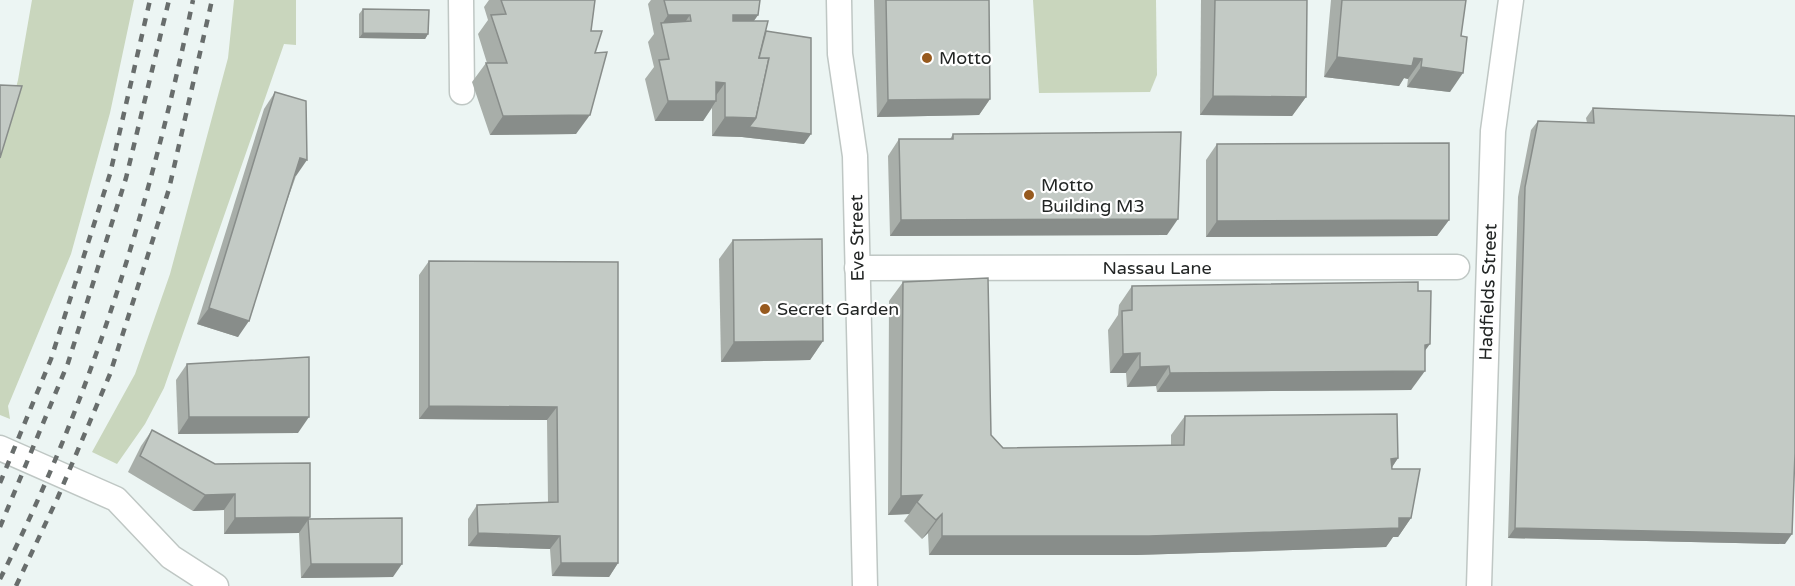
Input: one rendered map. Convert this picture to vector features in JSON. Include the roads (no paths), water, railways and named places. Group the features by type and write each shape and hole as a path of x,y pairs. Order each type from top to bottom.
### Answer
{"street":[{"path":"461,0 462,92"},
{"name":"Eve Street","path":"839,0 840,54 855,156 865,586"},
{"name":"Hadfields Street","path":"1479,586 1493,131 1511,0"},
{"name":"Nassau Lane","path":"857,268 1457,267"},
{"path":"0,448 116,499 171,557 216,586"}],"railway":[{"path":"0,483 51,359 110,174 150,0"},
{"path":"0,527 68,363 126,178 169,0"},
{"path":"0,579 33,511 63,440 116,296 158,149 193,0"},
{"path":"16,586 58,497 110,374 169,189 212,0"}],"place":[{"name":"Motto","path":"927,58"},
{"name":"Motto Building M3","path":"1029,195"},
{"name":"Secret Garden","path":"765,309"}]}
